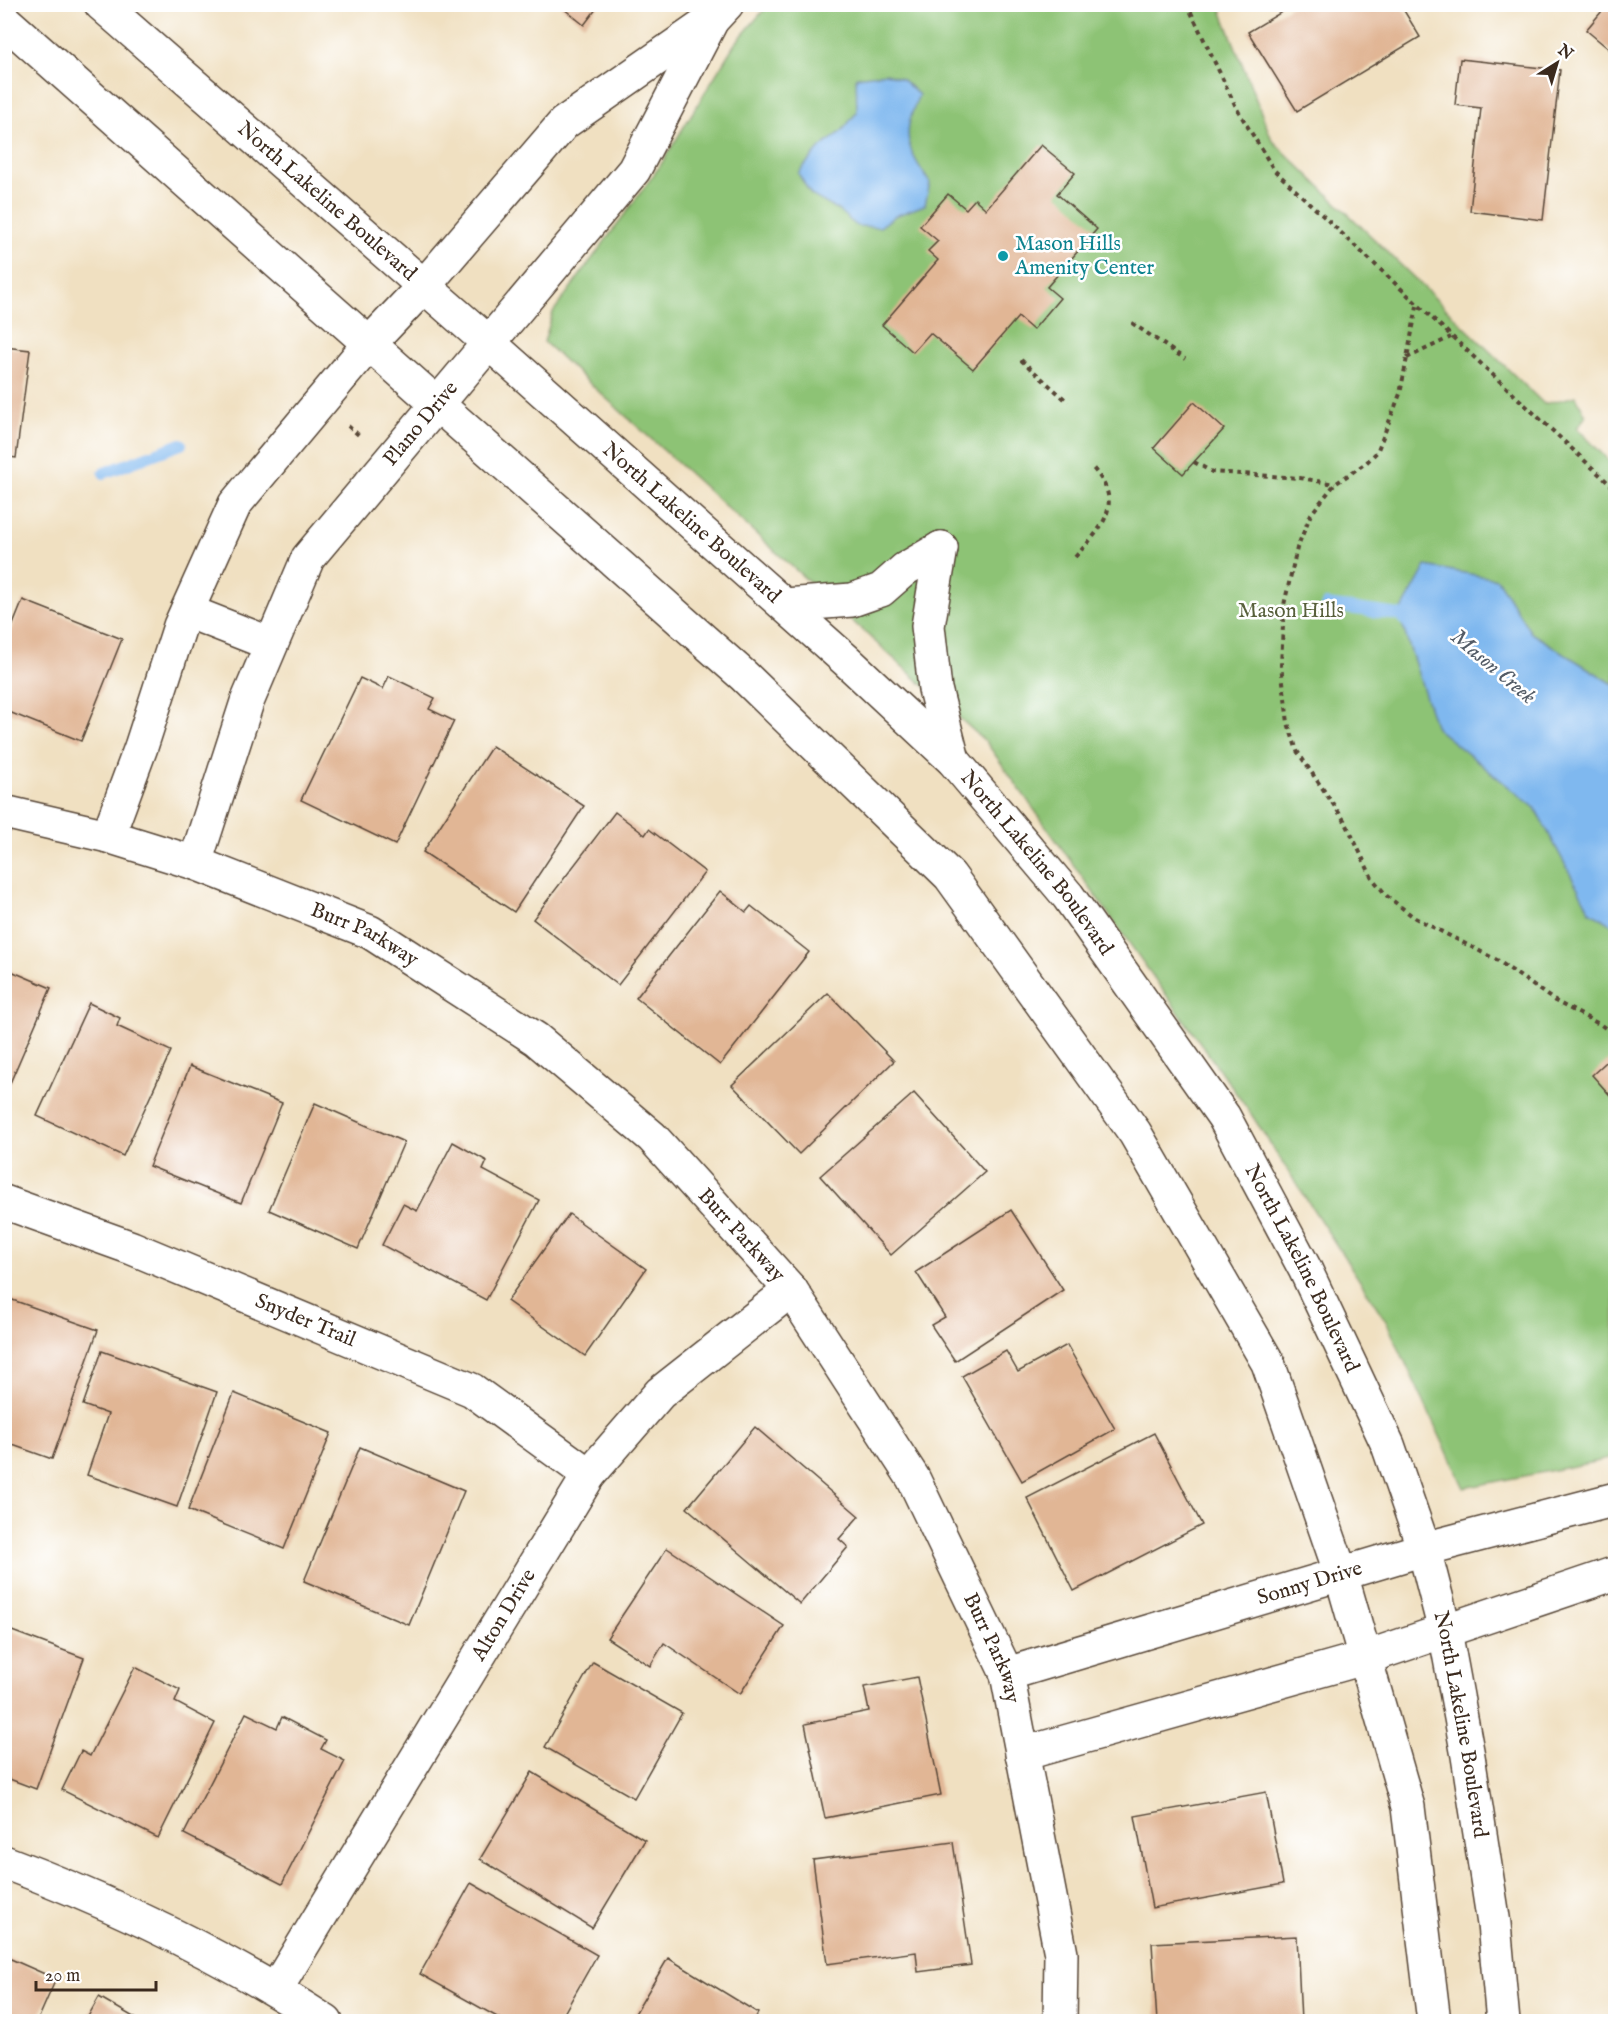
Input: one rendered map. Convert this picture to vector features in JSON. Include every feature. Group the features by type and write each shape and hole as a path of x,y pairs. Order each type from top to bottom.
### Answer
{"street":[{"name":"North Lakeline Boulevard","path":"101,4 785,605 953,760 1068,896 1224,1117 1305,1269 1388,1445 1424,1549 1445,1631 1492,1913 1503,2022"},
{"path":"108,836 187,611 235,504 368,345 423,287 564,123 720,12"},
{"name":"Plano Drive","path":"195,863 247,702 308,558 634,170 720,12"},
{"path":"4,20 744,676 950,876 1135,1133 1268,1364 1341,1574 1408,1807 1434,2022"},
{"path":"785,605 852,600 881,590 906,569 941,548 928,626 935,689 953,760"},
{"path":"187,611 271,644"},
{"name":"Burr Parkway","path":"4,812 108,836 195,863 370,932 536,1039 652,1137 791,1290 913,1478 1007,1674 1061,1954 1060,2022"},
{"name":"Snyder Trail","path":"4,1202 132,1248 472,1390 589,1475"},
{"name":"Alton Drive","path":"276,1989 589,1475 660,1393 791,1290"},
{"name":"Sonny Drive","path":"1007,1674 1424,1549 1616,1499"},
{"path":"1022,1754 1364,1658 1616,1573"},
{"path":"4,1862 86,1892 276,1989 326,2022"}],"path":[{"path":"1187,4 1237,109 1274,170 1616,490"},
{"path":"1417,306 1400,394 1377,452 1366,463 1335,484 1311,514 1300,539 1284,605 1281,665 1288,723 1297,751 1346,823 1372,878 1387,896 1415,918 1497,960 1555,1001 1601,1025 1616,1036"},
{"path":"1132,323 1185,359"},
{"path":"1407,358 1451,337"},
{"path":"1021,360 1068,402"},
{"path":"346,425 369,445"},
{"path":"1194,462 1212,472 1300,478 1335,484"},
{"path":"1075,557 1104,524 1108,510 1106,490 1092,467"}],"green space":[{"name":"Mason Hills","path":"768,5 1219,5 1272,140 1544,404 1576,396 1586,416 1577,428 1615,467 1615,1458 1464,1488 1386,1321 1251,1114 986,742 544,342 553,312 660,166 734,45"}],"water":[{"path":"886,73 902,79 919,95 910,121 909,141 916,160 930,183 925,205 895,216 880,227 857,226 838,210 811,195 798,173 820,148 842,131 857,112 856,77"},
{"path":"1426,566 1497,579 1531,633 1615,685 1615,927 1590,911 1535,808 1436,728 1399,615"}],"building":[{"path":"558,4 600,4 584,25"},
{"path":"1295,4 1400,4 1420,37 1297,111 1248,32"},
{"path":"1608,4 1616,4 1616,55 1586,30"},
{"path":"1460,59 1560,70 1543,220 1470,211 1481,108 1455,105"},
{"name":"Mason Hills Amenity Center","path":"1041,145 1075,173 1057,194 1097,229 1047,287 1060,298 1033,330 1018,317 973,369 930,333 913,352 882,325 938,260 928,251 938,241 920,226 948,194 966,209 975,199 986,209"},
{"path":"4,347 30,350 16,458 4,456"},
{"path":"1194,402 1224,429 1183,474 1154,448"},
{"path":"23,600 122,639 81,741 4,710 4,647"},
{"path":"389,676 435,698 429,709 454,721 395,845 301,800 360,678 383,689"},
{"path":"492,746 584,806 514,912 423,852"},
{"path":"615,812 645,835 649,829 705,872 618,985 533,919"},
{"path":"720,891 746,912 751,906 809,952 720,1065 636,998"},
{"path":"4,968 51,988 4,1097"},
{"path":"828,993 894,1061 799,1154 732,1085"},
{"path":"89,1003 120,1018 117,1026 171,1051 123,1156 37,1116"},
{"path":"1616,1053 1616,1102 1592,1075"},
{"path":"190,1066 282,1103 241,1203 149,1166"},
{"path":"914,1093 985,1172 891,1255 820,1176"},
{"path":"315,1103 404,1142 358,1249 269,1210"},
{"path":"453,1142 487,1161 483,1170 539,1200 486,1300 382,1245 403,1204 417,1211"},
{"path":"1011,1210 1063,1290 955,1361 931,1325 945,1317 916,1272"},
{"path":"569,1214 646,1269 585,1356 507,1301"},
{"path":"4,1297 98,1330 52,1459 4,1442"},
{"path":"1067,1345 1115,1429 1022,1481 962,1376 1006,1351 1018,1372"},
{"path":"102,1351 217,1392 177,1507 87,1475 108,1414 83,1405"},
{"path":"234,1393 331,1433 284,1549 188,1510"},
{"path":"755,1427 859,1516 839,1539 848,1547 800,1604 687,1508"},
{"path":"1154,1433 1202,1525 1074,1591 1027,1498"},
{"path":"360,1447 464,1491 409,1625 304,1581"},
{"path":"667,1548 784,1626 740,1694 664,1643 650,1666 607,1638"},
{"path":"4,1628 84,1658 36,1789 4,1777"},
{"path":"593,1662 682,1713 634,1798 545,1747"},
{"path":"135,1667 180,1690 175,1702 215,1723 158,1838 62,1790 81,1751 90,1756"},
{"path":"917,1677 941,1795 825,1818 805,1724 869,1711 864,1687"},
{"path":"246,1713 277,1728 282,1717 326,1740 321,1749 345,1761 282,1884 184,1834"},
{"path":"532,1772 645,1840 592,1928 480,1859"},
{"path":"1266,1792 1283,1884 1152,1908 1135,1816"},
{"path":"953,1842 971,1965 918,1972 916,1952 827,1964 813,1860"},
{"path":"471,1883 597,1955 559,2022 506,2022 420,1974"},
{"path":"1297,1936 1301,2022 1157,2022 1152,1943"},
{"path":"4,1956 56,1979 37,2022 4,2022"},
{"path":"668,1958 758,2013 753,2022 630,2022"},
{"path":"99,1997 142,2022 85,2022"}],"waterway":[{"name":"Mason Creek","path":"104,473 181,444"},
{"name":"Mason Creek","path":"1327,605 1399,615 1412,626"}],"place":[{"name":"Mason Hills Amenity Center","path":"1003,256"}]}
